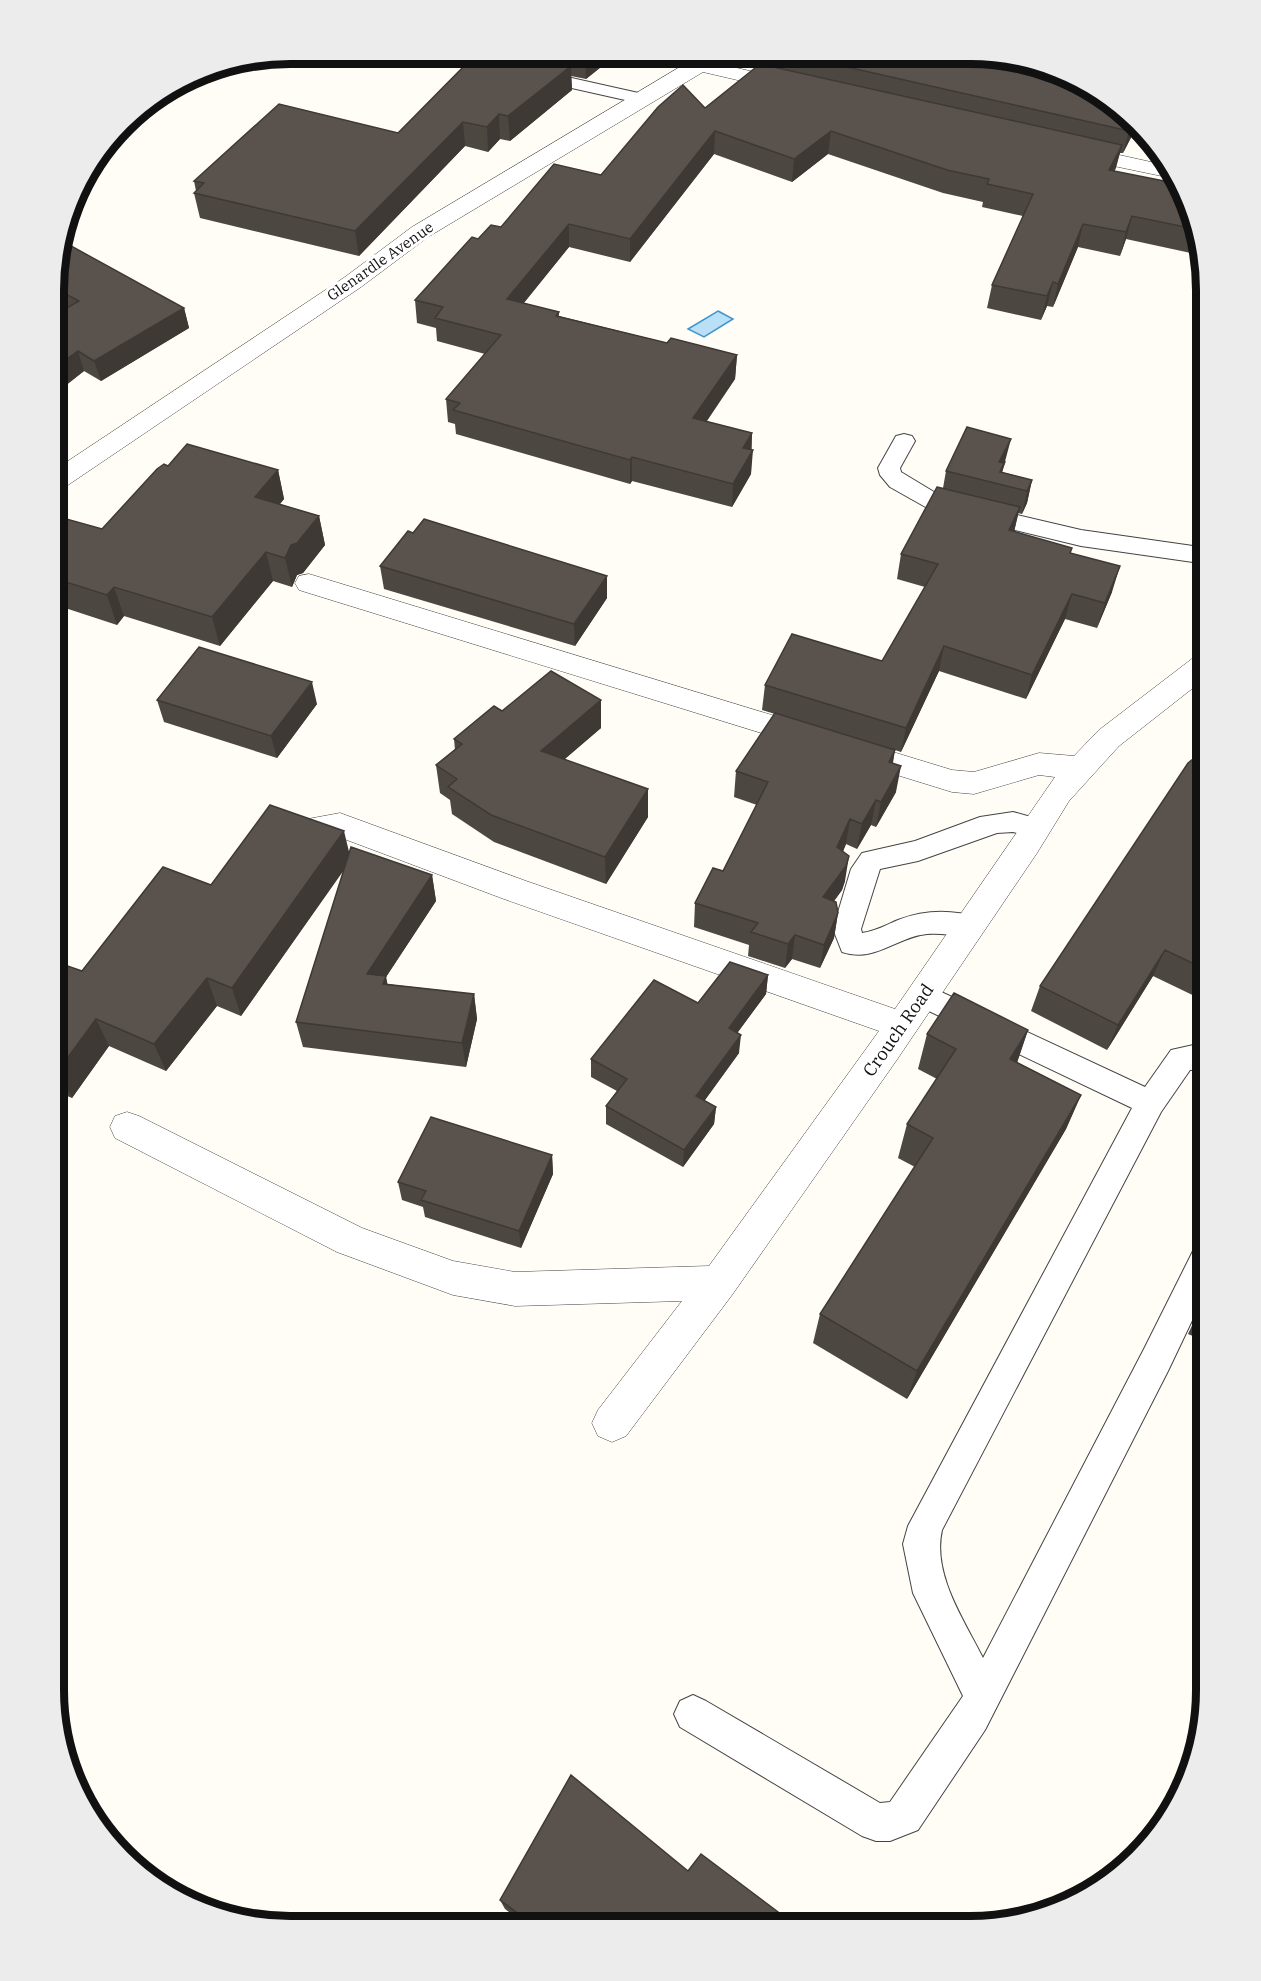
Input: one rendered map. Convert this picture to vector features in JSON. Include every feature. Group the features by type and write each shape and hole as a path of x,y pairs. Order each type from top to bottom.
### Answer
{"street":[{"name":"Glenardle Avenue","path":"64,476 353,282 420,232 700,64"},
{"path":"720,64 810,91"},
{"path":"1056,146 1161,169"},
{"path":"309,583 952,781 974,783 1039,764 1081,768"},
{"name":"Crouch Road","path":"612,1423 719,1283 902,1025 1058,793 1110,738 1196,671"},
{"path":"308,829 340,825 515,890 902,1025"},
{"path":"127,1127 350,1240 453,1278 515,1289 719,1283"}],"lane":[{"path":"488,64 643,99"},
{"path":"904,441 889,468 891,475 910,491 937,504 1081,538 1196,554"},
{"path":"969,926 927,923 908,927 862,946 852,944 847,929 865,869 872,860 918,852 980,827 997,823 1013,822 1036,828"},
{"path":"922,995 1150,1103"},
{"path":"982,1696 931,1593 921,1544 925,1526 1150,1103 1181,1059 1196,1056"},
{"path":"693,1714 876,1822 890,1822 904,1816 972,1717 1196,1278"}],"water":[{"path":"718,311 733,319 704,337 688,329"}],"building":[{"path":"466,64 562,64 571,66 508,116 499,114 487,127 463,122 355,231 194,193 204,183 194,181 279,104 398,133"},
{"path":"760,64 1122,145 1109,170 1168,182 1187,227 1132,216 1126,232 1083,224 1058,284 1053,282 1047,296 992,285 1033,194 987,184 989,179 947,170 831,131 794,159 715,131 630,239 569,224 507,299 559,312 556,316 667,343 671,338 737,355 693,418 752,433 743,448 753,450 733,484 632,457 630,460 453,410 460,403 446,399 501,335 435,318 443,307 415,300 472,237 478,239 491,225 501,227 554,164 601,175 658,107 683,85 705,108"},
{"path":"834,64 970,64 1000,66 1029,72 1083,95 1108,111 1129,131"},
{"path":"69,245 184,308 94,361 78,351 64,361 64,309 79,301 64,293 66,261"},
{"path":"967,427 1011,439 999,462 1004,463 1000,472 1032,480 1027,491 946,471"},
{"path":"187,444 278,470 255,497 319,516 297,543 291,545 285,558 266,552 212,617 114,587 107,595 64,582 64,518 102,529 157,469 164,464 168,466"},
{"path":"937,487 1020,507 1009,530 1072,548 1070,553 1120,566 1105,603 1072,594 1032,675 944,646 906,728 765,685 792,634 882,661 938,564 901,554"},
{"path":"424,519 607,576 574,624 380,566 408,531 413,533"},
{"path":"199,647 312,682 271,736 157,700"},
{"path":"551,671 601,700 541,751 648,789 605,857 491,815 448,787 457,779 436,765 462,744 454,739 494,706 502,711"},
{"path":"775,713 895,750 889,762 901,766 881,802 876,800 862,824 850,819 837,847 849,856 846,866 823,897 836,902 838,913 824,945 795,935 788,944 751,932 758,923 695,903 713,868 723,871 768,782 736,771"},
{"path":"1196,757 1196,965 1165,950 1118,1025 1040,986 1188,763"},
{"path":"270,805 344,831 232,988 207,978 154,1044 96,1019 64,1063 64,965 82,971 163,867 211,885"},
{"path":"351,847 432,875 367,974 386,976 383,984 474,994 462,1043 296,1022"},
{"path":"730,962 768,975 729,1028 741,1035 696,1096 716,1107 684,1150 606,1106 627,1079 591,1059 654,980 698,1003"},
{"path":"954,993 1028,1030 1010,1059 1081,1095 917,1371 820,1314 933,1138 907,1124 956,1049 927,1034"},
{"path":"431,1117 552,1155 519,1231 421,1200 426,1191 398,1182"},
{"path":"571,1775 688,1871 701,1854 783,1916 522,1916 500,1900"}]}
